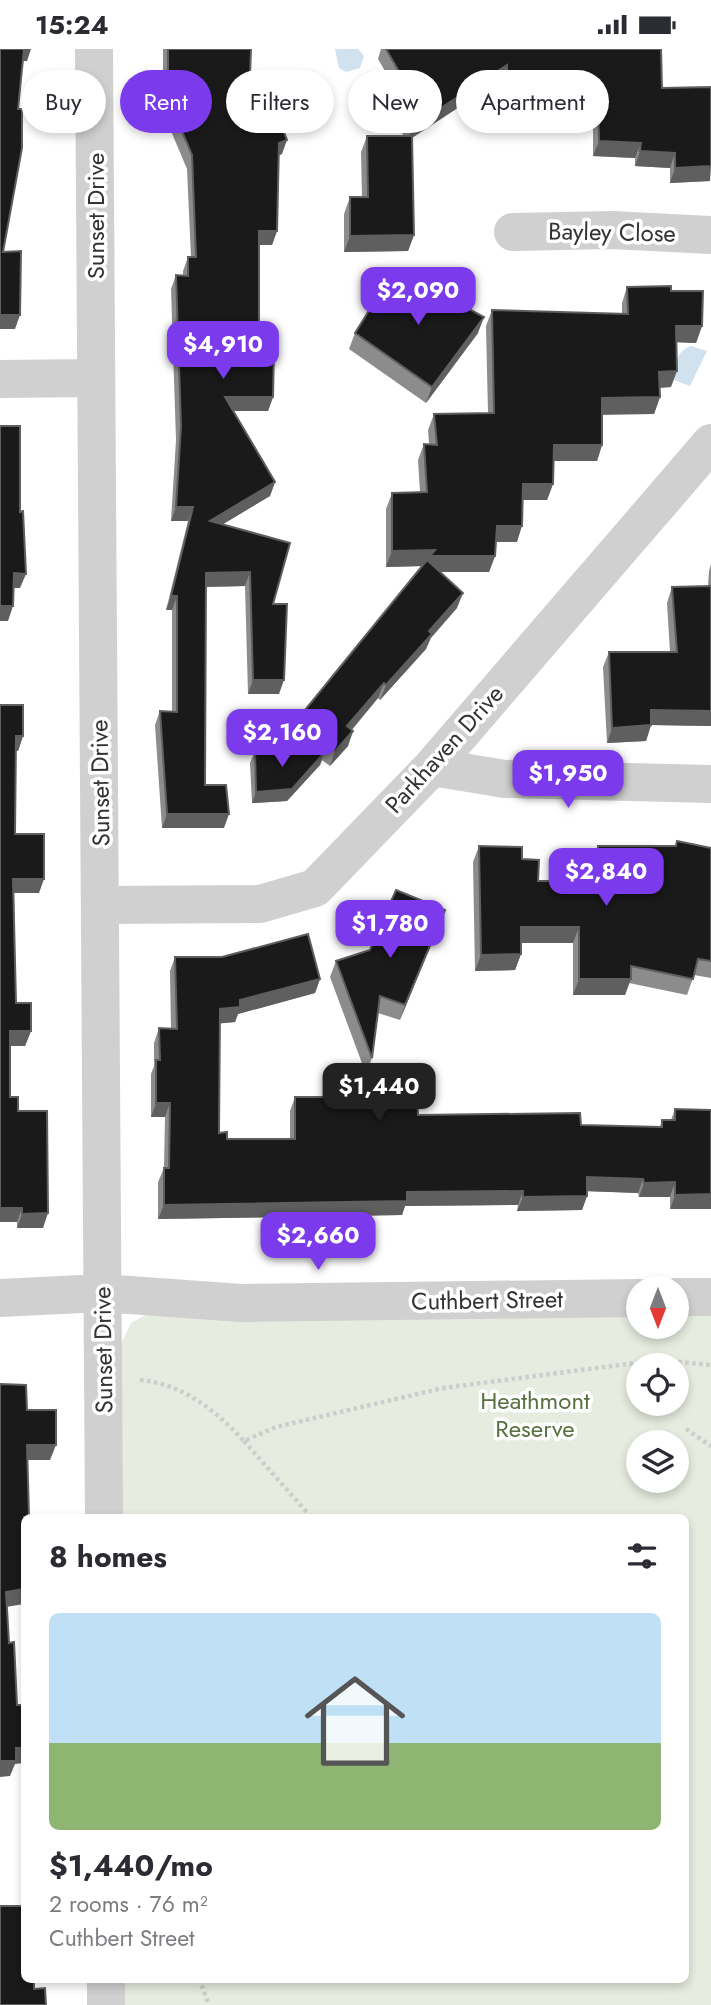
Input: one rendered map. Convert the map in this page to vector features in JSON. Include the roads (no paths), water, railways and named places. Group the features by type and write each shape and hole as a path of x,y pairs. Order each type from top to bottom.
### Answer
{"street":[{"name":"Sunset Drive","path":"94,49 102,905 104,1514"},
{"name":"Bayley Close","path":"513,232 612,230 711,235"},
{"path":"0,379 96,378"},
{"name":"Parkhaven Drive","path":"102,905 260,904 315,888 432,767 711,443"},
{"path":"432,767 505,779 711,784"},
{"name":"Cuthbert Street","path":"0,1298 102,1293 242,1303 626,1298"},
{"path":"690,1297 711,1297"},
{"path":"106,1983 106,2005"}],"water":[{"path":"335,49 358,49 364,56 360,68 346,72 339,68"},
{"path":"691,346 707,351 690,386 674,380 679,355"},
{"path":"404,1067 410,1072 410,1090 393,1088 363,1093 363,1070 387,1072"}],"park label":[{"name":"Heathmont Reserve","path":"535,1414"}]}
